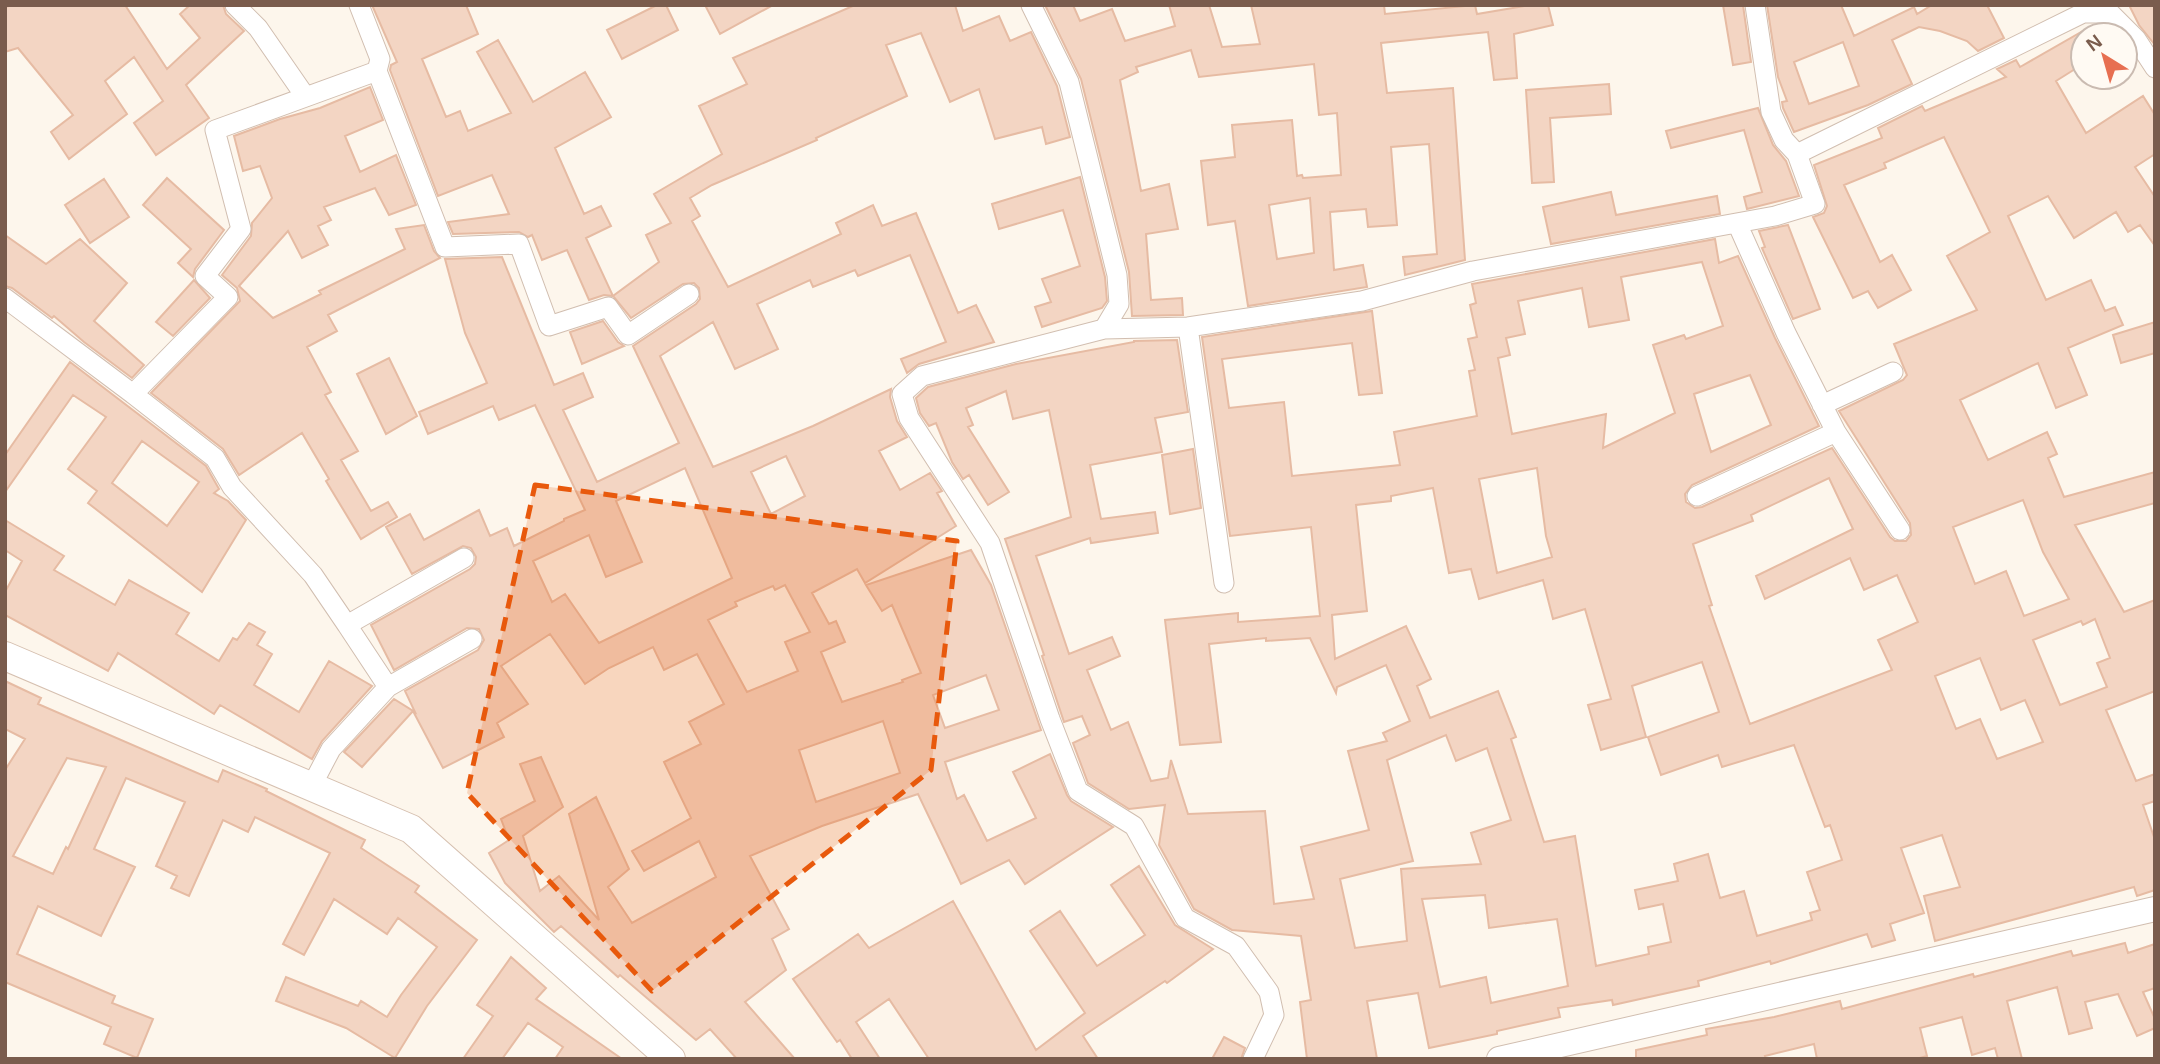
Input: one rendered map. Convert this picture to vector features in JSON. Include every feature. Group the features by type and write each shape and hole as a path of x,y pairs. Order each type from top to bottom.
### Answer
{"main road":[{"path":"5,656 411,829 671,1059"}],"street":[{"path":"235,5 258,28 305,96"},
{"path":"359,5 380,59 377,71 445,247 519,244 549,326 608,307 628,335 689,294"},
{"path":"1031,5 1069,82 1117,275 1119,304 1104,329"},
{"path":"1253,1059 1274,1015 1269,992 1236,947 1185,918 1134,826 1078,791 1050,719 990,542 909,418 902,394 922,376 1104,329 1188,327 1362,301 1473,271 1774,216 1815,204 1797,153 1784,140 1772,112 1755,5"},
{"path":"1797,153 2083,13 2110,13 2136,39 2155,68"},
{"path":"134,394 228,298 205,276 241,229 215,130 377,71"},
{"path":"1737,223 1786,333 1836,432 1900,530"},
{"path":"5,298 215,458 232,487 313,575 388,687"},
{"path":"1188,327 1224,583"},
{"path":"1822,405 1893,372"},
{"path":"1697,496 1836,432"},
{"path":"347,625 464,558"},
{"path":"311,787 331,749 388,687 472,639"},
{"path":"1499,1059 2155,909"}],"highlighted area":[{"path":"535,485 957,541 931,770 652,991 467,793"}],"building":[{"path":"125,5 167,69 200,38 180,14 190,5 223,5 226,14 244,31 186,85 209,118 156,155 134,123 163,101 134,57 105,81 127,114 69,159 51,132 73,115 18,48 5,52 5,7"},
{"path":"372,5 466,5 478,34 422,59 446,117 460,111 468,131 511,113 477,52 498,40 533,102 585,72 611,117 555,148 584,214 601,206 611,226 586,238 613,296 604,295 589,300 567,250 542,260 532,235 528,237 519,232 453,234 448,222 509,214 492,175 438,196 390,70 391,65 397,62"},
{"path":"657,5 666,5 678,30 622,59 607,30"},
{"path":"705,5 773,5 720,34"},
{"path":"855,5 955,5 963,31 999,16 1010,41 1031,32 1057,86 1070,137 1046,144 1042,127 995,139 979,89 950,102 921,33 886,45 907,96 816,138 817,140 712,185 690,198 700,216 692,221 728,287 841,234 836,223 873,205 882,226 916,213 958,313 976,305 994,342 919,364 907,373 901,359 946,342 910,255 858,276 855,270 813,287 810,280 757,304 778,349 735,369 713,322 660,356 713,467 813,426 891,389 890,397 897,421 907,437 879,451 900,490 930,473 942,491 937,493 956,526 865,583 857,569 812,593 829,624 836,621 845,642 821,652 842,702 903,682 902,680 921,673 892,605 882,611 866,585 971,550 991,585 1041,730 945,762 957,799 964,795 987,841 1036,818 1013,772 1050,754 1071,801 1113,827 1025,884 1009,860 961,884 918,794 822,826 750,856 789,929 772,939 786,970 745,1002 795,1059 737,1059 710,1029 696,1040 620,975 618,977 561,926 554,932 505,883 489,853 509,840 501,819 535,801 520,764 541,757 563,807 523,836 540,891 559,876 599,920 569,814 596,797 629,869 608,887 632,923 716,877 699,841 644,871 632,851 691,818 664,762 701,744 689,722 724,704 697,654 664,670 653,647 609,668 585,684 550,634 501,666 528,704 497,723 504,737 443,768 413,711 362,767 344,752 394,699 415,712 405,691 478,650 484,640 479,629 467,628 394,670 371,625 470,569 475,564 476,557 471,548 463,546 412,574 386,527 410,514 424,540 479,510 490,536 507,528 514,546 585,510 535,405 499,420 493,406 428,434 419,412 487,383 465,333 445,259 502,257 554,385 583,373 593,397 563,410 597,482 679,443 633,346 696,304 700,299 699,288 694,283 683,284 631,318 613,296 659,262 646,235 671,223 654,194 722,154 699,106 747,84 733,58","holes":["786,456 805,496 771,514 751,472","685,468 732,578 599,643 565,594 552,602 533,561 589,535 606,577 642,562 616,501","785,585 810,632 785,642 798,671 747,692 708,620 737,606 735,602 773,586 775,590","986,675 999,710 945,728 933,695","883,721 900,773 816,802 799,750"]},
{"path":"1045,5 1073,5 1080,21 1112,9 1125,41 1175,26 1169,5 1209,5 1222,47 1260,44 1251,5 1384,5 1385,14 1475,5 1477,14 1531,5 1548,5 1553,25 1514,34 1517,78 1494,80 1488,32 1381,43 1387,93 1453,88 1465,260 1405,275 1403,257 1437,254 1429,144 1391,147 1397,225 1368,227 1366,209 1330,212 1334,270 1363,265 1367,287 1248,306 1235,221 1208,225 1201,161 1235,157 1232,125 1292,120 1297,176 1302,175 1303,178 1341,175 1337,113 1319,115 1314,64 1199,77 1191,50 1136,67 1138,72 1120,80 1141,191 1169,184 1178,229 1146,234 1151,300 1182,298 1183,315 1132,316 1129,272 1081,79","holes":["1310,198 1314,253 1277,259 1269,205"]},
{"path":"1723,5 1743,5 1751,62 1733,65"},
{"path":"1767,5 1841,5 1854,36 1914,7 1917,14 1932,5 1987,5 2004,38 1978,51 1967,41 1919,27 1892,40 1912,84 1868,105 1794,132 1783,108 1782,102 1787,101 1778,77","holes":["1843,42 1859,86 1809,104 1794,62"]},
{"path":"2129,5 2155,5 2155,45 2139,25 2139,21"},
{"path":"2069,39 2069,73 2056,81 2086,133 2143,96 2155,115 2155,154 2135,167 2155,197 2155,246 2140,225 2128,232 2116,212 2074,238 2048,196 2008,216 2046,300 2091,280 2105,311 2115,307 2123,325 2068,348 2087,395 2056,408 2038,363 1960,400 1988,460 2047,432 2057,454 2048,458 2064,497 2155,472 2155,503 2075,525 2124,612 2155,600 2155,691 2106,710 2136,781 2155,774 2155,801 2143,805 2155,840 2155,890 2137,896 2134,887 1935,941 1924,896 1960,887 1942,835 1901,848 1924,913 1890,924 1895,940 1872,947 1867,934 1771,964 1770,961 1698,981 1699,986 1613,1005 1612,1000 1558,1008 1560,1017 1429,1048 1418,993 1367,1001 1377,1059 1307,1059 1300,1002 1311,1000 1301,936 1232,930 1194,909 1159,845 1165,805 1129,809 1088,783 1073,743 1090,735 1082,716 1064,722 1005,539 1071,517 1049,410 1013,419 1006,391 966,408 973,425 968,427 1009,492 988,505 969,475 963,479 952,462 936,423 929,426 920,413 916,398 928,387 1016,364 1134,341 1177,340 1188,412 1155,418 1162,452 1090,465 1101,519 1155,512 1158,533 1091,543 1090,538 1036,556 1069,654 1112,637 1120,656 1087,670 1111,730 1128,722 1151,781 1168,778 1171,760 1188,814 1265,811 1274,904 1314,899 1301,847 1369,830 1348,751 1387,741 1383,733 1410,721 1386,665 1337,687 1336,693 1310,638 1266,641 1266,638 1209,644 1221,742 1180,745 1165,620 1238,613 1238,622 1320,616 1311,527 1230,536 1202,337 1372,311 1382,393 1359,395 1352,343 1222,359 1229,408 1284,402 1292,476 1400,465 1394,432 1477,416 1469,371 1475,370 1468,339 1477,337 1470,305 1476,303 1472,284 1715,239 1719,263 1738,256 1819,426 1692,485 1685,494 1686,502 1695,508 1702,507 1832,448 1890,537 1895,541 1906,541 1911,535 1910,523 1839,411 1903,380 1907,375 1894,344 1977,310 1947,256 1990,232 1944,137 1884,163 1886,168 1844,185 1880,262 1892,255 1911,290 1878,308 1868,291 1853,298 1813,217 1824,213 1827,206 1814,165 1882,138 1878,128 1922,106 1925,111 2006,77 1997,69 2016,60 2020,67","holes":["1702,262 1723,326 1686,339 1684,335 1653,345 1675,413 1603,448 1606,414 1512,434 1498,358 1510,355 1506,338 1525,334 1518,301 1582,288 1589,327 1629,320 1621,277","1750,375 1771,425 1711,452 1694,394","1537,468 1546,536 1552,557 1497,573 1479,479","1829,478 1853,529 1756,576 1765,599 1850,558 1864,590 1897,575 1918,622 1878,640 1892,670 1750,724 1709,606 1712,605 1693,544 1753,521 1751,515","1433,488 1449,573 1471,569 1479,599 1543,580 1553,619 1585,609 1611,699 1588,705 1601,750 1646,737 1632,686 1702,662 1719,712 1648,737 1661,775 1718,755 1722,767 1794,745 1825,827 1830,825 1842,860 1807,872 1820,910 1810,913 1812,920 1757,936 1744,891 1720,898 1708,854 1674,864 1678,881 1635,890 1639,909 1663,904 1671,942 1648,947 1649,954 1596,966 1575,836 1544,842 1511,739 1516,737 1498,691 1430,718 1417,686 1431,679 1406,626 1335,659 1332,615 1367,611 1356,505 1391,501 1391,496","2023,500 2043,552 2069,599 2024,616 2006,571 1975,584 1953,527","2095,619 2110,658 2097,663 2107,687 2060,705 2033,640 2081,621 2083,625","1980,658 2001,710 2025,700 2043,742 1997,759 1980,719 1956,729 1935,676","1446,735 1456,761 1487,748 1511,820 1471,833 1481,864 1401,869 1407,941 1355,948 1340,879 1413,861 1387,760","1485,895 1489,928 1557,919 1568,986 1491,1003 1486,977 1440,987 1422,899"]},
{"path":"1609,84 1611,114 1550,118 1554,182 1532,183 1526,90"},
{"path":"370,87 383,120 345,136 360,172 396,155 416,205 389,215 375,188 324,207 331,220 318,226 328,245 302,258 288,231 239,286 273,318 321,294 319,291 405,249 396,229 424,225 434,251 440,258 328,315 337,331 307,347 331,392 325,395 358,451 341,460 371,511 388,502 397,517 361,539 326,481 329,479 302,433 239,475 223,449 151,393 240,301 237,288 222,275 251,236 252,223 272,198 260,166 243,171 234,136 320,108"},
{"path":"1758,108 1773,145 1786,161 1799,196 1747,209 1744,197 1762,192 1744,130 1671,148 1666,131"},
{"path":"1080,177 1105,277 1107,301 1102,308 1042,327 1035,307 1051,302 1042,279 1080,266 1063,210 999,229 992,204"},
{"path":"167,178 224,230 195,269 193,277 178,263 191,249 143,205"},
{"path":"104,179 129,217 90,243 65,205"},
{"path":"1611,192 1616,215 1717,196 1720,214 1551,244 1543,207"},
{"path":"1788,225 1820,309 1793,319 1762,248 1765,247 1759,231"},
{"path":"5,235 46,264 80,239 127,283 94,321 144,365 132,378 54,316 52,318 12,288 5,286"},
{"path":"194,280 210,298 173,336 156,322"},
{"path":"603,321 624,346 582,364 570,332"},
{"path":"2155,322 2155,353 2121,363 2113,335"},
{"path":"389,358 417,416 386,434 357,374"},
{"path":"70,362 206,466 219,489 214,493 228,501 246,520 202,592 88,503 97,491 68,469 106,417 73,395 5,492 5,455","holes":["142,441 199,482 167,526 112,483"]},
{"path":"1193,449 1201,508 1170,514 1162,455"},
{"path":"5,520 64,556 54,570 115,605 129,580 189,613 176,634 219,661 233,638 237,640 249,623 265,632 257,645 272,654 254,685 299,712 329,661 372,686 322,741 312,759 220,705 214,714 118,653 108,671 5,615 5,592 22,561 5,550"},
{"path":"5,681 41,698 38,704 218,782 223,770 267,789 266,791 365,840 361,848 419,886 415,892 477,940 427,1006 395,1058 346,1028 276,1001 286,977 358,1006 361,1001 387,1017 437,947 398,918 387,934 334,899 304,955 283,944 330,853 255,817 248,832 223,820 189,896 171,888 177,876 156,866 185,802 126,778 94,849 135,867 101,936 38,906 17,954 115,996 112,1003 153,1019 137,1058 104,1044 111,1027 5,982 5,770 25,739 5,729","holes":["67,758 106,767 68,849 66,847 53,874 13,856"]},
{"path":"1139,866 1175,925 1213,949 1167,983 1165,981 1083,1036 1098,1059 929,1059 889,999 856,1022 880,1059 852,1059 793,979 858,934 869,948 953,901 1036,1050 1085,1013 1030,931 1060,911 1097,966 1145,935 1111,885"},
{"path":"2125,943 2128,953 2155,944 2155,988 2143,992 2155,1019 2155,1028 2137,1036 2118,994 2085,1002 2092,1028 2069,1034 2057,987 2007,1001 2022,1059 1998,1059 1995,1048 1972,1055 1962,1017 1920,1028 1927,1056 1916,1059 1817,1059 1814,1044 1765,1056 1766,1059 1636,1059 1636,1050 1707,1035 1706,1029 1774,1017 1840,1001 1842,1009 2071,951 2073,956"},
{"path":"511,957 546,988 536,999 622,1059 555,1059 563,1047 528,1023 502,1059 463,1059 493,1016 477,1005"},
{"path":"1224,1037 1245,1048 1241,1059 1212,1059"}]}
